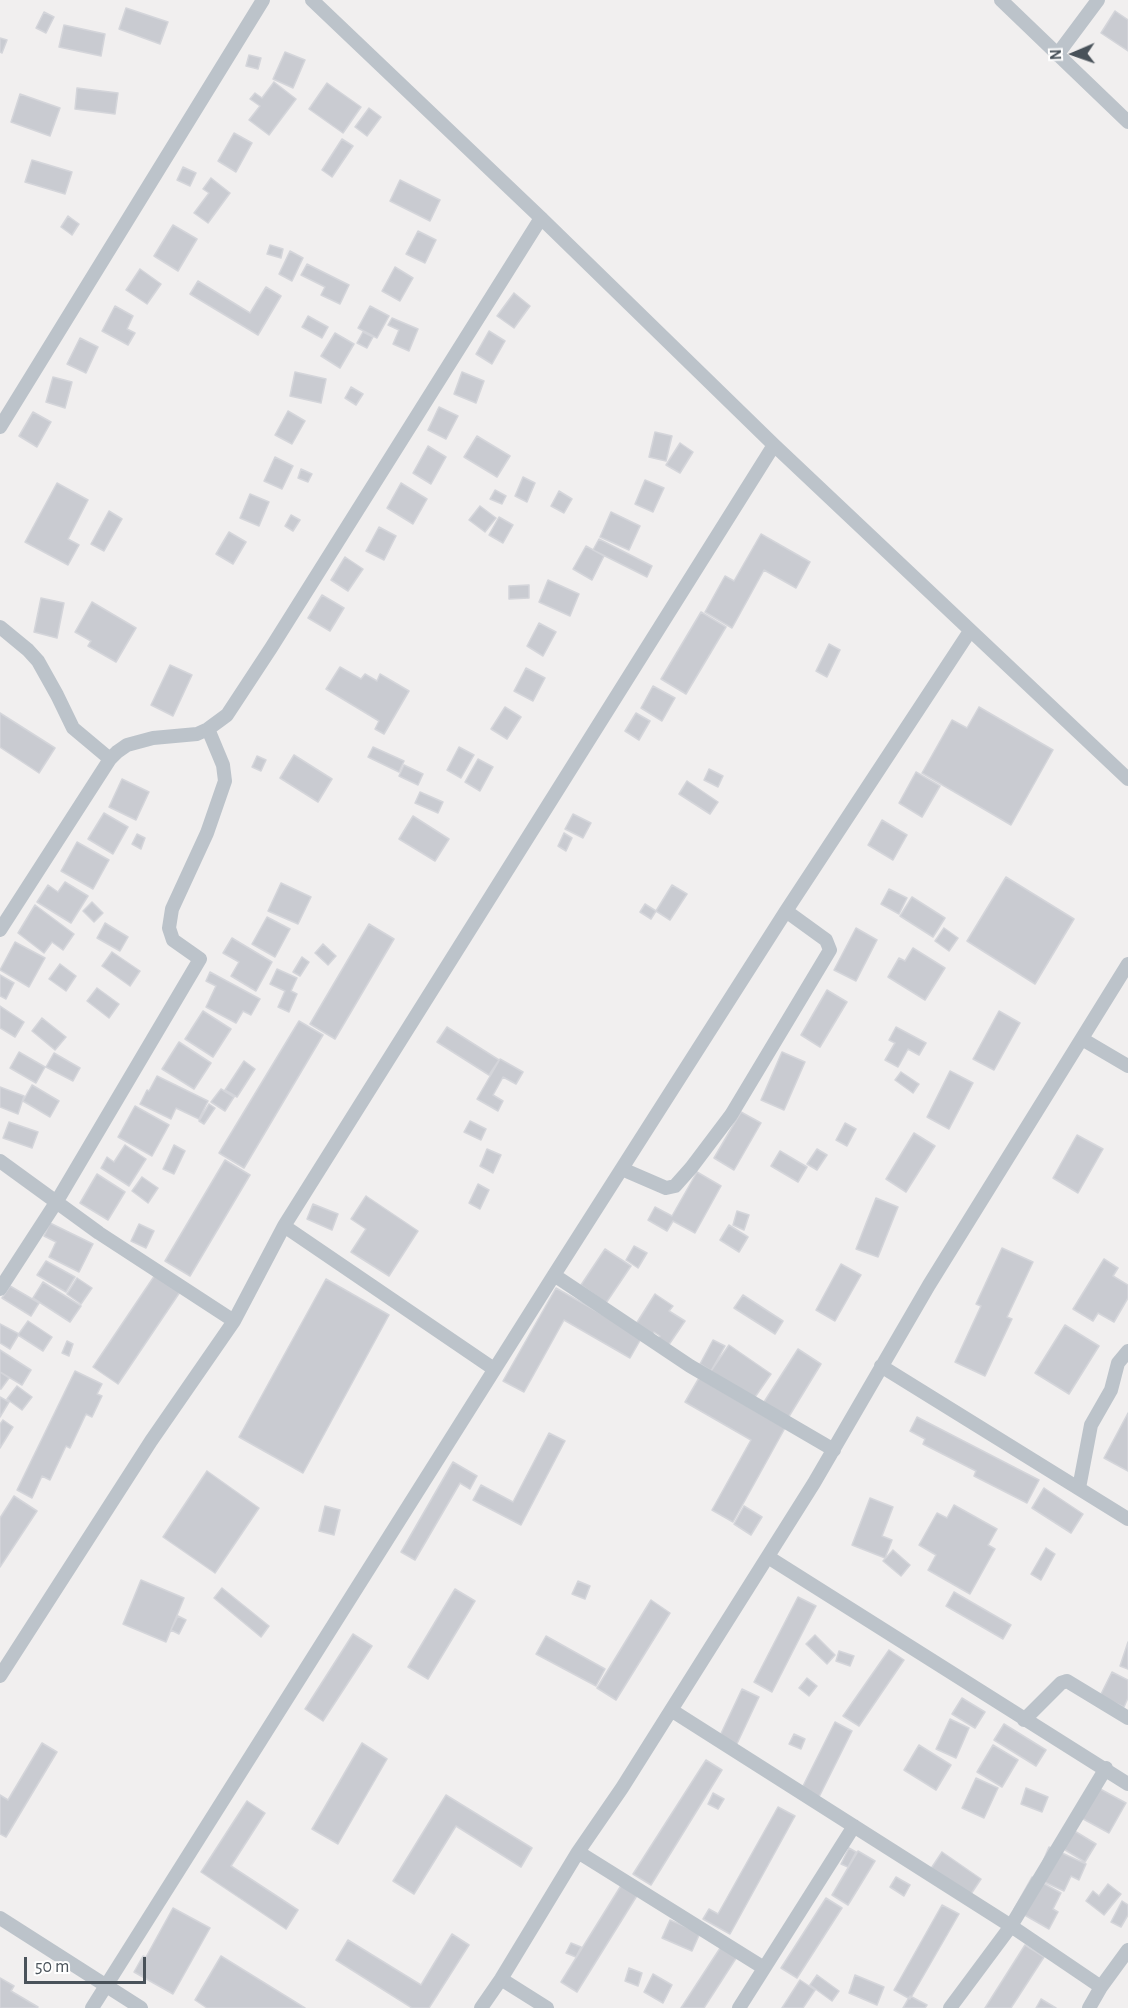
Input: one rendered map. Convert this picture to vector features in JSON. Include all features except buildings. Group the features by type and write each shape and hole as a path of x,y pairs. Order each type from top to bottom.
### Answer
{"street":[{"path":"0,427 263,0"},
{"path":"312,0 542,218 970,632 1128,779"},
{"path":"1000,0 1128,122"},
{"path":"1057,55 1098,0"},
{"path":"0,930 110,759 127,746 139,741 197,734 227,715 542,218"},
{"path":"0,1676 4,1661 234,1321 284,1226 774,444"},
{"path":"0,627 28,650 38,662 73,728 110,759"},
{"path":"92,2008 494,1369 786,911 970,632"},
{"path":"0,1289 57,1202 200,959 173,940 169,928 172,909 207,833 225,781 223,765 208,729"},
{"path":"622,1169 666,1188 675,1186 731,1114 830,950 826,940 786,911"},
{"path":"481,2008 501,1980 578,1852 622,1788 768,1557 834,1450 880,1366 929,1285 1128,964"},
{"path":"1082,1039 1128,1066"},
{"path":"0,1161 99,1233 234,1321"},
{"path":"284,1226 494,1369"},
{"path":"554,1275 690,1366 834,1450"},
{"path":"1079,1488 1090,1425 1111,1390 1118,1363 1128,1351"},
{"path":"880,1366 1128,1519"},
{"path":"768,1557 1128,1784"},
{"path":"1024,1720 1065,1681 1128,1718"},
{"path":"671,1710 1011,1926 1101,1987"},
{"path":"950,2008 1011,1926 1106,1768"},
{"path":"739,2008 854,1826"},
{"path":"578,1852 764,1968"},
{"path":"0,1918 141,2008"},
{"path":"1089,2008 1128,1950"},
{"path":"501,1980 547,2008"}]}
